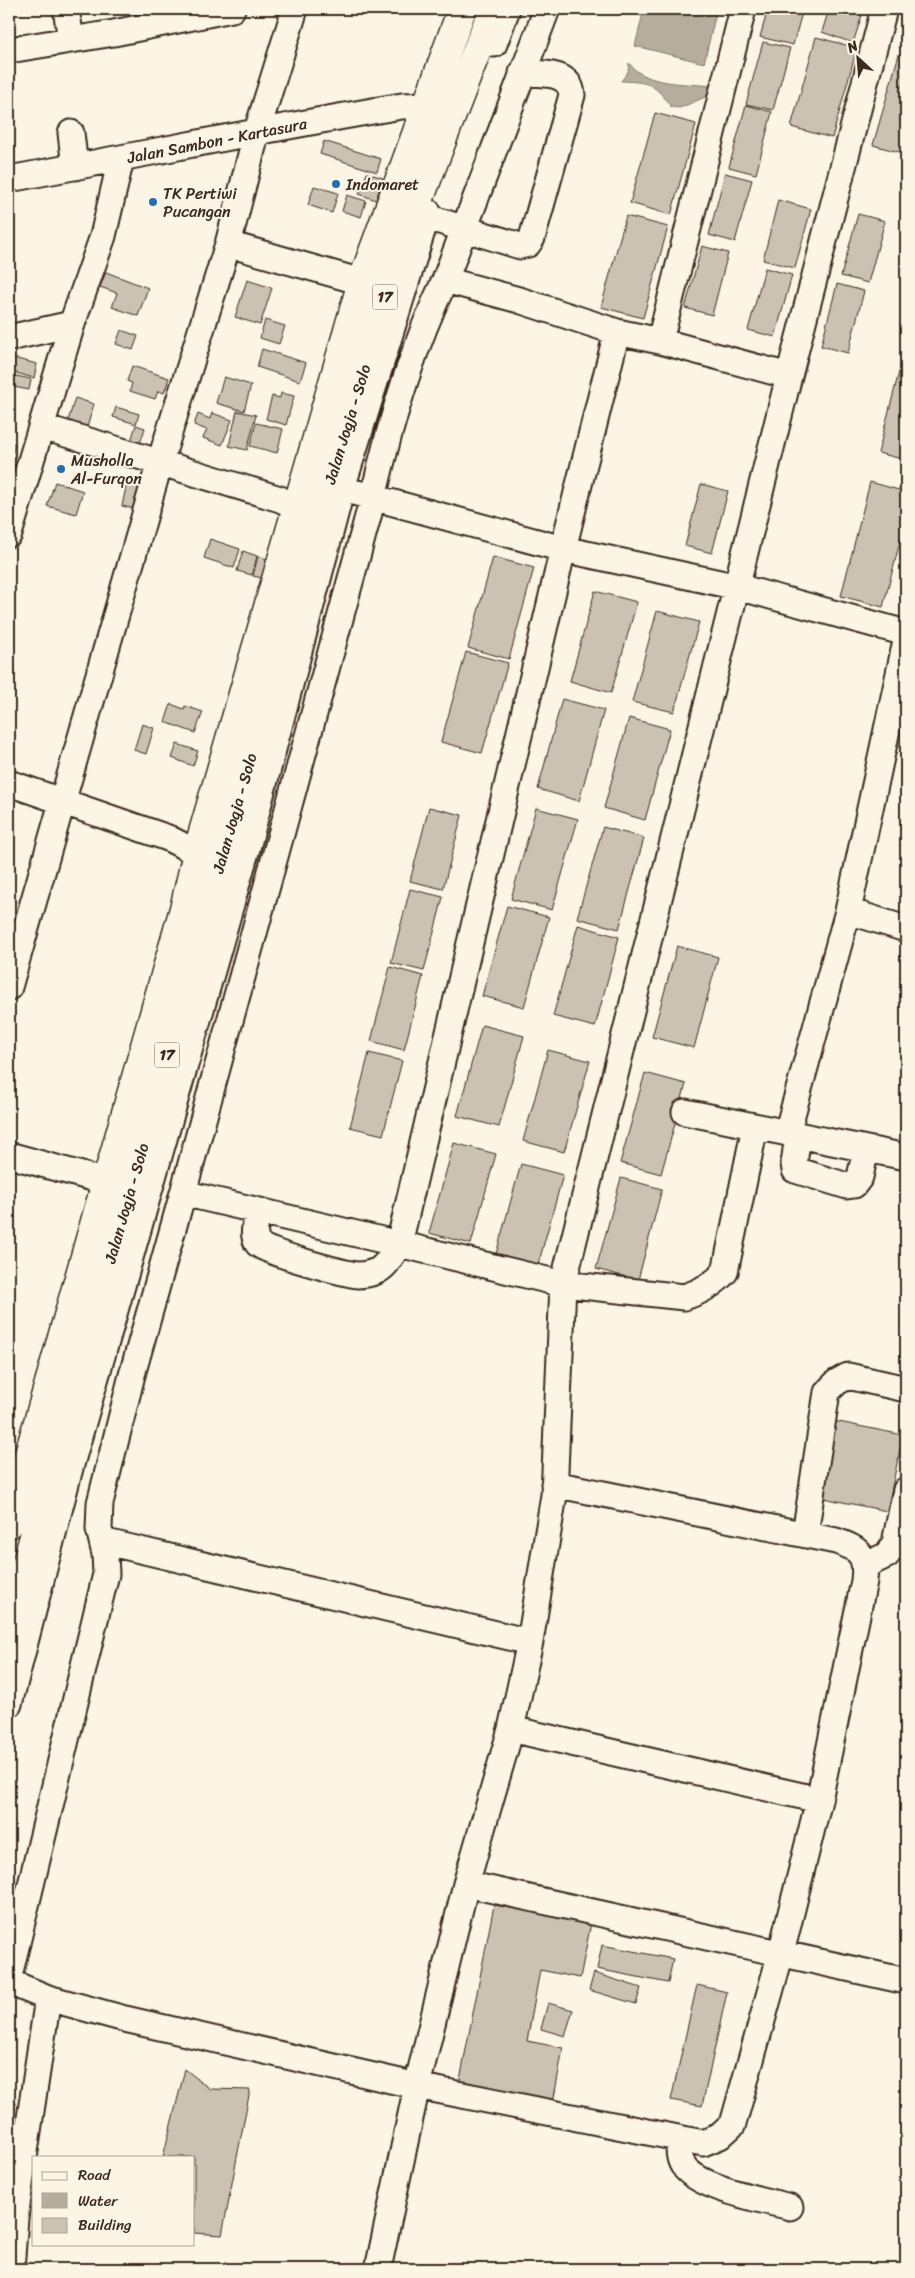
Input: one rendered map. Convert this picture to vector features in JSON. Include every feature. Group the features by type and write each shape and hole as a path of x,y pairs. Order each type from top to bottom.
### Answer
{"highway":[{"name":"Jalan Jogja - Solo","path":"9,1627 47,1521 216,876 317,553 325,482 362,282 462,9"},
{"name":"Jalan Jogja - Solo","path":"9,1521 185,905 197,853 297,507 325,482 384,300 420,215 452,113 493,9"}],"street":[{"path":"66,9 72,39"},
{"path":"9,50 114,33 232,9"},
{"path":"9,987 160,462 228,244 257,130 295,9"},
{"path":"508,9 420,215 520,246 528,244 532,238 572,94 569,83 563,78 555,75 522,73"},
{"path":"9,1976 106,1574 105,1554 99,1529 100,1503 132,1375 383,456 417,344 465,230 547,9"},
{"path":"660,341 743,9"},
{"path":"378,2269 417,2086 466,1884 511,1729 530,1642 554,1484 563,1284 789,376 884,9"},
{"name":"Jalan Sambon - Kartasura","path":"9,179 121,159 257,130 402,106 426,105 452,113"},
{"path":"71,133 75,167"},
{"path":"9,534 43,427 72,324 103,236 121,159"},
{"path":"228,244 362,282"},
{"path":"445,280 519,300 617,332 660,341 789,376"},
{"path":"9,338 72,324"},
{"path":"260,1211 254,1237 259,1246 345,1273 359,1275 377,1271 388,1263 398,1244 563,549 617,332"},
{"path":"43,427 280,499 297,507"},
{"path":"325,482 373,498 563,549 738,586 906,633"},
{"path":"866,1149 860,1177 854,1185 847,1186 795,1170 792,1134 848,911 906,640"},
{"path":"9,783 168,838 197,853"},
{"path":"848,911 906,929"},
{"path":"685,1112 906,1157"},
{"path":"183,1192 563,1284 684,1297 698,1293 714,1284 725,1272 755,1127"},
{"path":"9,1154 107,1182"},
{"path":"805,1534 827,1392 837,1382 848,1376 906,1389"},
{"path":"9,1982 48,1998 125,2019 417,2086 703,2143 720,2136 733,2124 781,1953 819,1800 866,1565 859,1551 852,1546 805,1534 554,1484"},
{"path":"866,1565 887,1555 895,1543 906,1490"},
{"path":"9,1704 47,1521"},
{"path":"102,1541 530,1642"},
{"path":"511,1729 819,1800"},
{"path":"466,1884 906,1981"},
{"path":"11,2269 15,2218 48,1998"},
{"path":"680,2139 679,2151 684,2167 704,2183 790,2207"}],"water":[{"path":"644,9 717,9 704,63 635,46"},
{"path":"629,63 645,76 656,80 713,86 710,95 680,108 671,107 661,93 651,86 639,82 621,81 628,72"}],"building":[{"path":"768,9 803,9 793,45 760,37"},
{"path":"829,9 864,9 853,43 822,32"},
{"path":"816,37 857,48 832,138 791,127"},
{"path":"763,42 790,48 773,110 746,104"},
{"path":"899,54 906,57 906,154 873,145"},
{"path":"746,105 772,112 756,174 729,167"},
{"path":"655,113 696,124 671,215 630,203"},
{"path":"324,141 381,159 377,172 320,154"},
{"path":"367,173 383,178 376,200 359,194"},
{"path":"725,173 752,180 735,242 709,235"},
{"path":"314,186 338,193 332,213 308,205"},
{"path":"347,195 366,201 361,217 342,211"},
{"path":"778,200 811,209 795,268 763,260"},
{"path":"858,214 885,221 868,283 841,276"},
{"path":"626,216 668,227 643,318 601,307"},
{"path":"702,246 728,253 712,315 685,308"},
{"path":"765,268 792,275 775,337 748,330"},
{"path":"106,272 148,288 138,316 112,307 117,293 100,287"},
{"path":"247,280 272,288 260,325 235,317"},
{"path":"837,284 864,291 848,353 821,346"},
{"path":"265,320 285,326 279,344 260,338"},
{"path":"121,330 138,336 133,350 116,344"},
{"path":"906,345 906,460 878,453"},
{"path":"262,349 306,363 300,381 257,367"},
{"path":"9,357 37,364 34,378 9,371"},
{"path":"132,366 169,378 164,393 158,391 155,399 130,391 132,383 127,381"},
{"path":"11,375 31,379 29,390 9,386"},
{"path":"224,377 251,385 244,411 216,403"},
{"path":"281,393 294,396 286,425 266,419 272,396 280,398"},
{"path":"75,398 94,404 85,434 66,428"},
{"path":"116,407 139,414 136,424 113,417"},
{"path":"237,411 256,415 247,450 229,446"},
{"path":"212,413 232,420 222,445 203,438 207,430 194,425 198,414 210,419"},
{"path":"256,423 283,429 277,453 250,446"},
{"path":"136,425 145,428 139,447 130,444"},
{"path":"9,442 15,444 9,467"},
{"path":"55,482 83,491 76,514 47,506"},
{"path":"127,482 144,485 139,510 122,506"},
{"path":"870,482 906,492 906,519 883,607 841,596"},
{"path":"701,484 728,491 712,553 685,546"},
{"path":"210,539 240,549 234,568 204,558"},
{"path":"243,551 257,556 252,575 237,571"},
{"path":"258,556 267,559 262,578 253,576"},
{"path":"493,557 534,568 509,659 468,648"},
{"path":"595,591 637,602 611,693 570,681"},
{"path":"657,611 699,622 674,712 632,702"},
{"path":"466,652 508,663 482,753 441,742"},
{"path":"562,699 604,710 579,801 538,789"},
{"path":"171,704 184,709 185,706 203,712 195,733 165,722"},
{"path":"629,718 670,729 645,820 604,808"},
{"path":"142,724 154,728 146,754 134,750"},
{"path":"177,744 198,751 193,766 172,758"},
{"path":"429,807 462,815 443,889 410,881"},
{"path":"536,808 578,819 552,910 511,899"},
{"path":"603,827 644,838 619,929 577,918"},
{"path":"410,889 443,897 424,971 391,963"},
{"path":"507,906 549,917 524,1007 482,996"},
{"path":"578,925 619,937 595,1027 553,1016"},
{"path":"677,946 718,957 694,1048 652,1037"},
{"path":"390,967 423,976 404,1050 371,1041"},
{"path":"482,1025 524,1036 499,1127 457,1116"},
{"path":"548,1050 590,1061 564,1152 523,1141"},
{"path":"369,1053 402,1061 383,1135 350,1127"},
{"path":"645,1073 686,1084 661,1174 620,1163"},
{"path":"454,1143 496,1154 471,1244 429,1233"},
{"path":"521,1164 563,1175 538,1265 496,1254"},
{"path":"621,1178 662,1189 638,1280 596,1269"},
{"path":"829,1420 903,1435 887,1511 813,1496"},
{"path":"494,1905 591,1923 580,1978 540,1970 527,2041 563,2048 553,2103 459,2085"},
{"path":"602,1945 673,1959 668,1983 597,1969"},
{"path":"594,1973 641,1988 636,2004 589,1990"},
{"path":"697,1985 727,1992 702,2106 671,2100"},
{"path":"548,2003 573,2010 565,2036 541,2029"},
{"path":"185,2069 210,2089 250,2090 222,2235 195,2233 195,2156 163,2156"}],"place":[{"name":"Indomaret","path":"336,184"},
{"name":"TK Pertiwi Pucangan","path":"153,202"},
{"name":"Musholla Al-Furqon","path":"61,469"}]}
